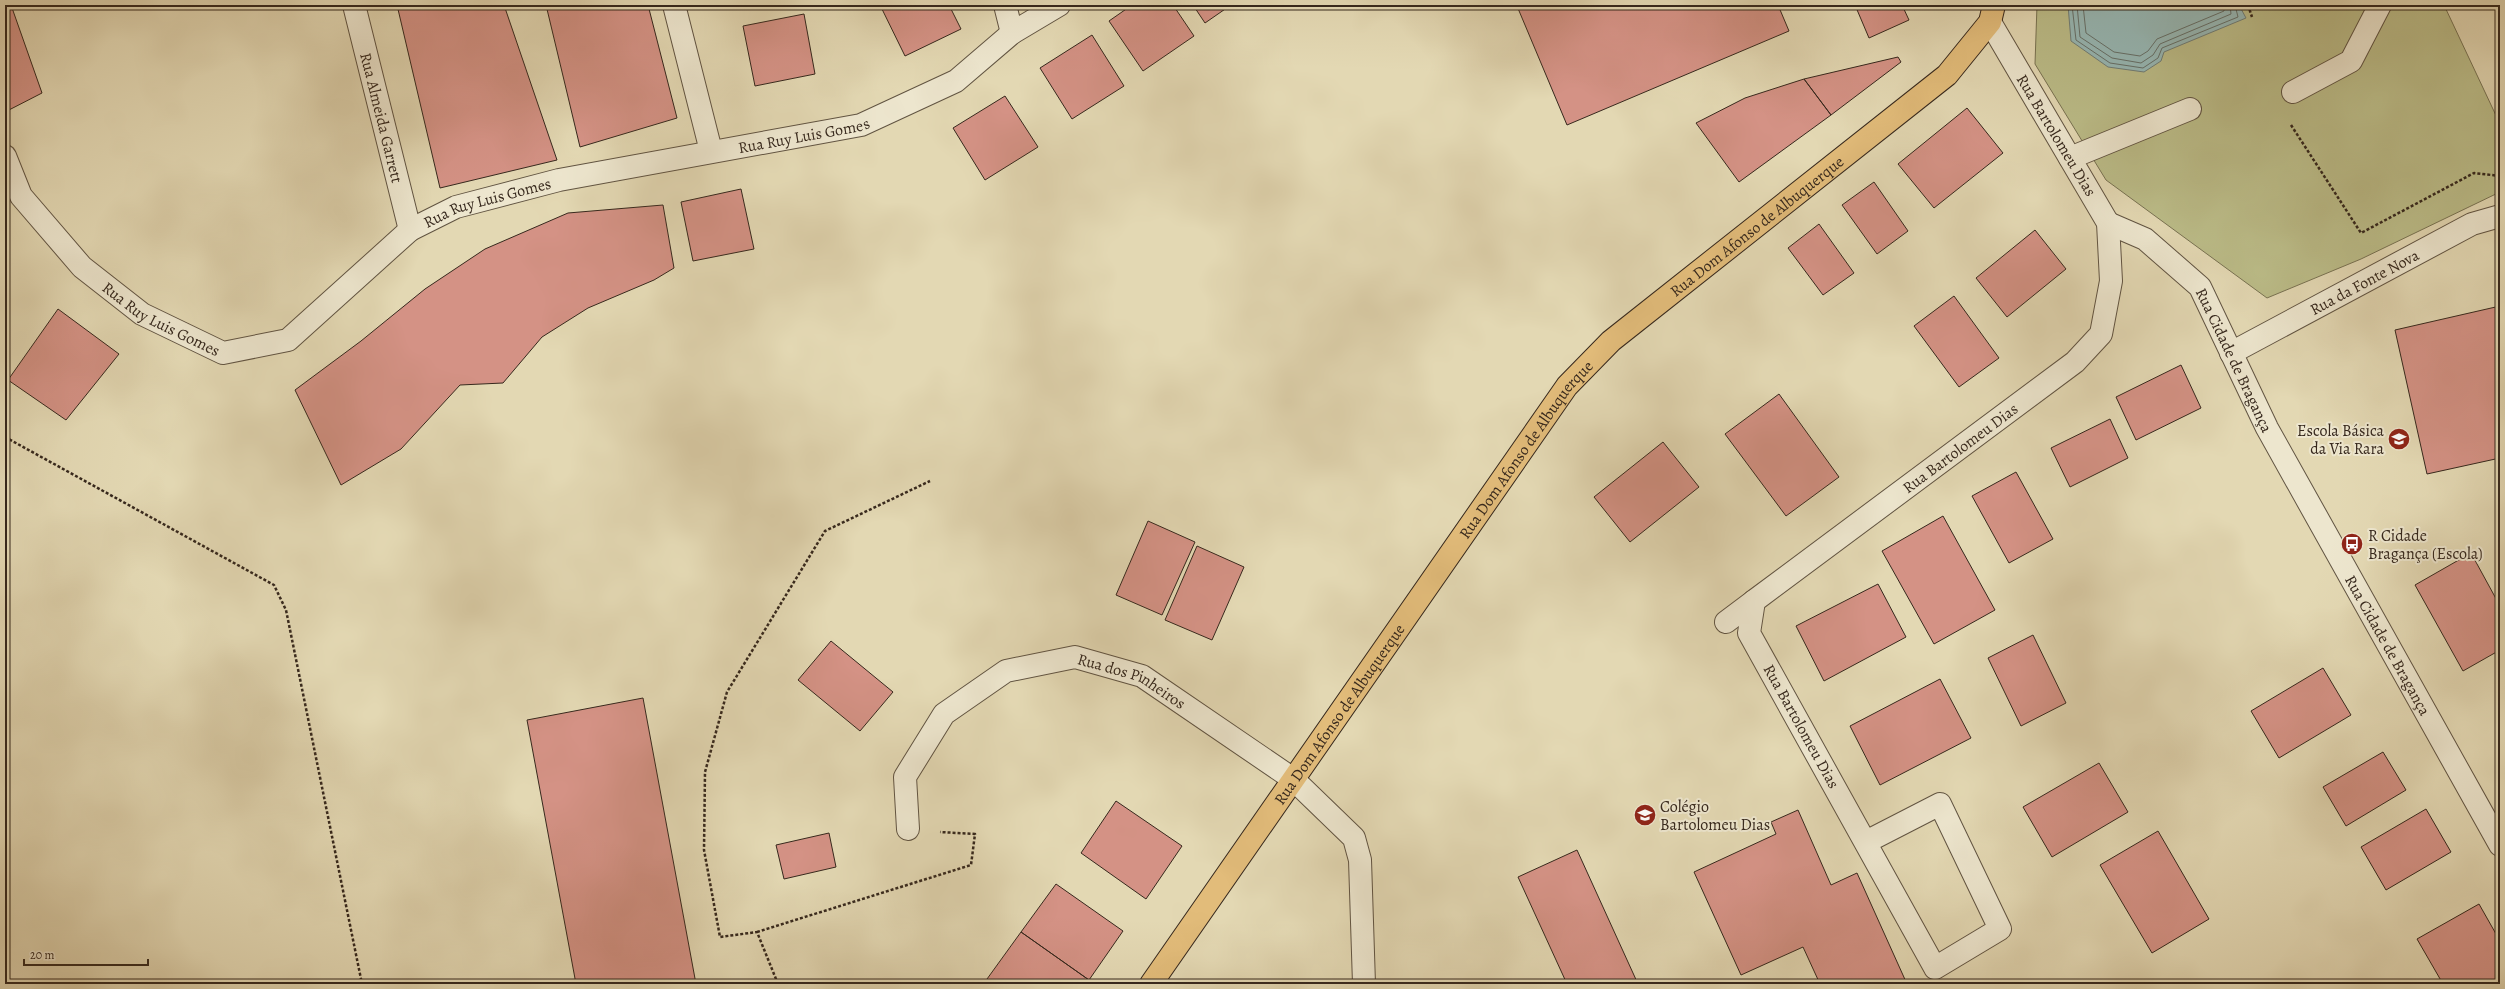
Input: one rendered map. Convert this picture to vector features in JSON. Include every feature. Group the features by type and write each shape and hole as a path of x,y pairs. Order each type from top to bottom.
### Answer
{"main road":[{"name":"Rua Dom Afonso de Albuquerque","path":"1151,984 1566,386 1611,341 1947,74 1992,13"}],"street":[{"name":"Rua Almeida Garrett","path":"354,5 410,230"},
{"path":"674,5 711,151"},
{"path":"1005,5 1012,33"},
{"name":"Rua Ruy Luis Gomes","path":"5,156 21,196 82,267 142,314 223,353 288,340 410,230 456,206 558,180 711,151 861,126 956,81 1012,33 1059,5"},
{"path":"2293,92 2351,61 2380,5"},
{"name":"Rua Bartolomeu Dias","path":"1866,842 1940,804 2000,929 1935,968 1750,633 1754,601 2075,362 2101,334 2111,281 2108,223 2070,158 1992,13"},
{"path":"2070,158 2190,109"},
{"name":"Rua da Fonte Nova","path":"2231,353 2472,224 2500,216"},
{"name":"Rua Cidade de Bragança","path":"2108,223 2145,239 2200,287 2267,428 2500,845"},
{"path":"1726,622 1754,601"},
{"name":"Rua dos Pinheiros","path":"908,829 906,777 944,714 1006,671 1075,657 1142,676 1293,779 1354,838 1360,860 1364,984"}],"path":[{"path":"2248,5 2252,16"},
{"path":"2288,120 2361,233 2474,173 2500,176"},
{"path":"5,437 274,585 286,610 362,984"},
{"path":"908,829 975,834 971,865 757,932 720,937 704,850 705,772 727,692 825,531 930,481"},
{"path":"757,932 778,984"}],"green space":[{"path":"2037,5 2444,5 2500,124 2500,192 2361,259 2267,298 2106,180 2035,64"}],"water":[{"path":"2068,5 2239,5 2246,18 2164,52 2161,61 2144,72 2108,67 2071,41"}],"building":[{"path":"5,5 11,5 42,93 5,112"},
{"path":"397,5 504,5 557,160 440,188"},
{"path":"546,5 648,5 677,118 580,147"},
{"path":"880,5 949,5 961,29 905,56"},
{"path":"1132,5 1173,5 1194,36 1143,71 1109,21"},
{"path":"1193,5 1231,5 1205,23"},
{"path":"1778,5 1789,31 1567,125 1517,6"},
{"path":"1855,5 1902,5 1909,20 1869,38"},
{"path":"804,14 815,74 755,86 743,26"},
{"path":"1092,35 1124,86 1072,119 1040,68"},
{"path":"1898,57 1901,62 1831,115 1804,79"},
{"path":"1804,79 1831,115 1739,182 1696,123 1745,98"},
{"path":"1005,96 1038,147 985,180 953,128"},
{"path":"1967,108 2003,153 1934,208 1898,164"},
{"path":"1874,182 1908,231 1877,254 1842,205"},
{"path":"741,189 754,249 693,261 681,202"},
{"path":"663,205 674,268 654,280 588,308 542,337 503,383 460,385 401,449 341,485 295,390 361,341 425,289 485,249 568,213"},
{"path":"1819,224 1854,273 1823,295 1788,248"},
{"path":"2035,230 2066,269 2007,317 1976,278"},
{"path":"1954,296 1999,358 1959,387 1914,326"},
{"path":"2500,306 2500,458 2427,474 2395,330"},
{"path":"58,309 119,354 66,420 8,380"},
{"path":"2181,365 2201,408 2136,440 2116,397"},
{"path":"1779,394 1839,477 1786,516 1725,434"},
{"path":"2110,419 2128,458 2070,487 2051,448"},
{"path":"1663,442 1699,487 1630,542 1594,497"},
{"path":"2016,472 2053,539 2009,563 1972,496"},
{"path":"1943,516 1995,610 1934,644 1882,551"},
{"path":"1148,521 1195,542 1162,615 1116,595"},
{"path":"1197,546 1244,567 1212,640 1165,620"},
{"path":"2471,553 2500,606 2500,650 2463,671 2415,585"},
{"path":"1878,584 1906,637 1824,681 1796,626"},
{"path":"2033,635 2066,703 2021,726 1988,658"},
{"path":"831,641 893,692 860,731 798,680"},
{"path":"2323,668 2351,715 2279,758 2251,711"},
{"path":"1940,679 1971,738 1880,785 1850,726"},
{"path":"643,698 696,984 576,984 527,720"},
{"path":"2383,752 2406,790 2346,826 2323,787"},
{"path":"2099,763 2128,812 2052,857 2023,807"},
{"path":"1116,801 1182,846 1146,899 1081,853"},
{"path":"2426,809 2451,852 2386,890 2361,847"},
{"path":"1798,810 1831,885 1857,873 1907,984 1820,984 1803,947 1741,975 1694,872 1776,834 1771,822"},
{"path":"2158,831 2209,919 2152,953 2100,865"},
{"path":"829,833 836,867 784,879 776,845"},
{"path":"1577,850 1638,984 1567,984 1518,877"},
{"path":"1056,884 1123,931 1089,980 1021,932"},
{"path":"2479,904 2500,941 2500,984 2443,984 2417,939"},
{"path":"1021,932 1089,980 1086,984 994,984 987,979"}],"place":[{"name":"Escola Básica da Via Rara","path":"2399,439"},
{"name":"R Cidade Bragança (Escola)","path":"2352,544"},
{"name":"Colégio Bartolomeu Dias","path":"1645,815"}]}
